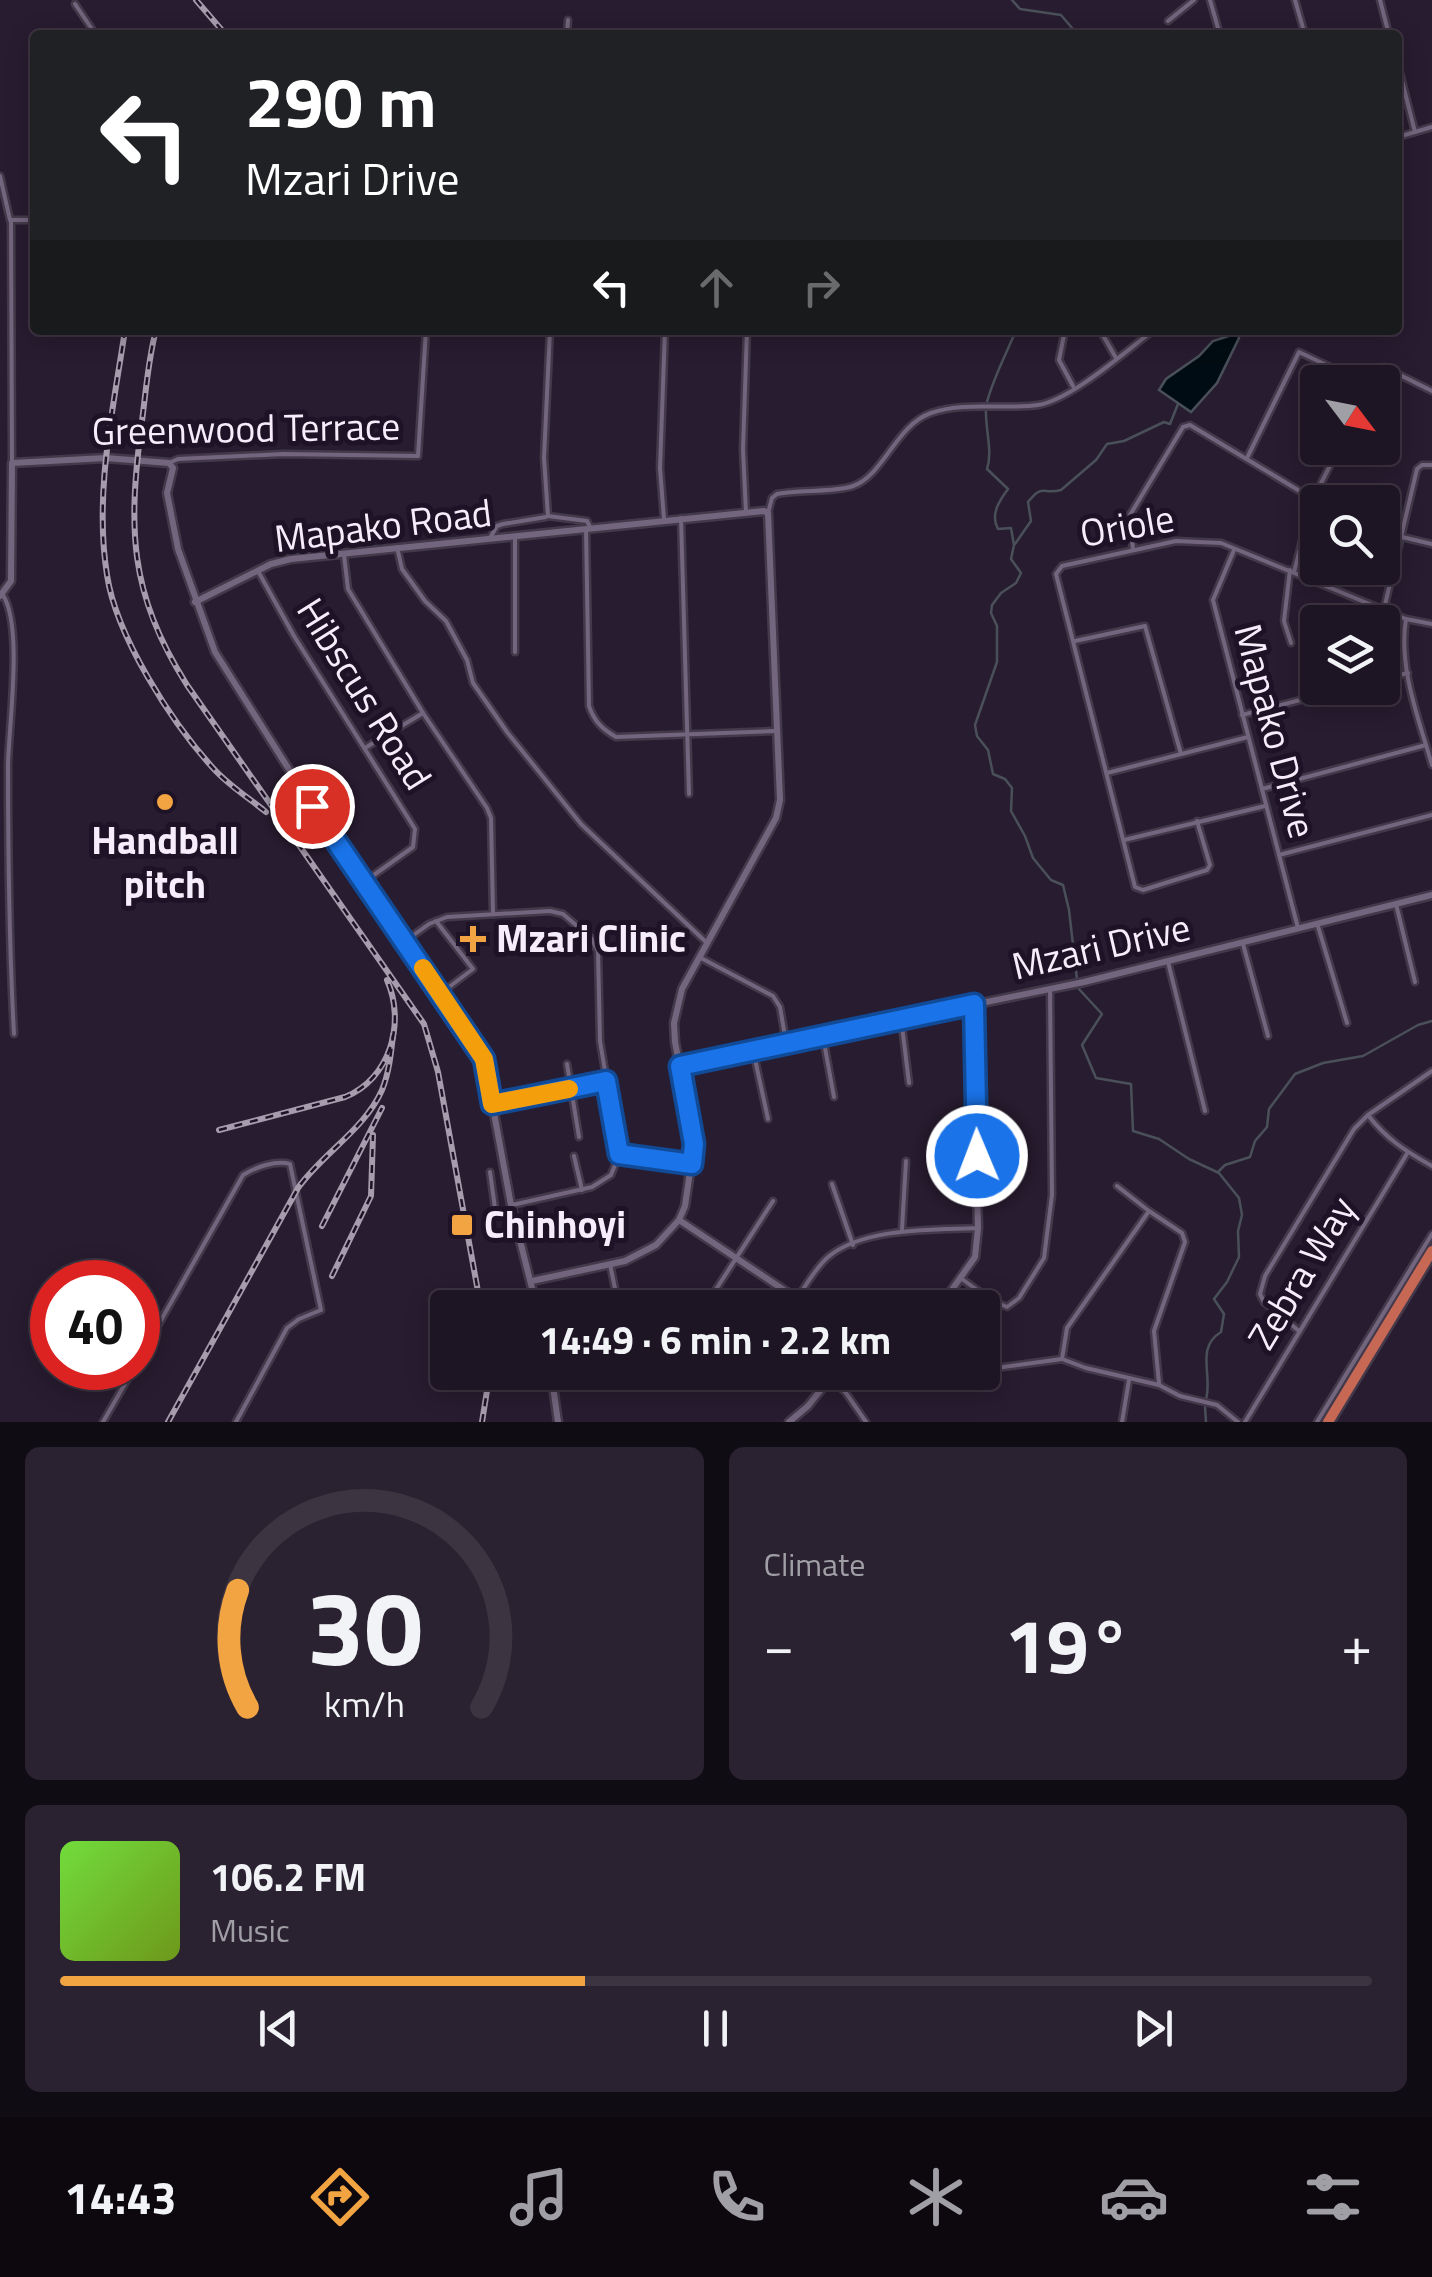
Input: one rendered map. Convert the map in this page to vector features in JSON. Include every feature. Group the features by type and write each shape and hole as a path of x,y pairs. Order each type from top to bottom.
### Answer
{"highway":[{"path":"1328,1422 1432,1250"}],"street":[{"path":"1168,21 1194,0"},
{"path":"1210,0 1219,30"},
{"path":"1296,0 1304,30"},
{"path":"1380,0 1388,30"},
{"path":"74,4 92,30"},
{"path":"567,30 568,20"},
{"path":"1402,82 1414,132"},
{"path":"1402,136 1432,127"},
{"path":"0,176 10,220 12,561 10,580 2,596 10,606 13,658 8,793 14,1034"},
{"path":"10,220 30,220"},
{"name":"Greenwood Terrace","path":"12,462 106,458 170,463 178,459 283,454 418,456 426,335"},
{"path":"548,516 544,458 550,335"},
{"path":"664,519 660,468 665,335"},
{"path":"746,512 743,449 748,335"},
{"path":"1064,335 1060,360 1074,388"},
{"path":"1103,335 1116,358"},
{"path":"532,1282 626,1261 656,1246 686,1206 694,1144 674,1023 682,989 776,818 780,800 768,513 772,498 777,494 855,486 908,427 929,414 964,406 1039,405 1060,398 1147,335"},
{"path":"1247,458 1300,352 1328,365"},
{"path":"1400,375 1432,392"},
{"path":"1133,550 1130,515 1183,427 1196,426 1300,491"},
{"path":"170,463 169,507 195,602 214,652 363,883 484,1059 511,1205 534,1290"},
{"path":"1400,545 1417,470 1422,465 1432,465"},
{"name":"Mapako Road","path":"195,602 291,559 664,519 768,513"},
{"path":"490,538 502,524 537,521 548,516 588,521 589,706 593,718 605,730 616,736 777,731"},
{"path":"681,518 690,794"},
{"path":"515,537 515,652"},
{"path":"1402,537 1432,544"},
{"name":"Oriole","path":"1073,642 1057,570 1176,542 1221,542 1372,605"},
{"path":"397,547 402,568 425,601 446,621 467,660 473,684 506,732 582,824 706,943"},
{"name":"Mapako Drive","path":"1234,550 1213,600 1298,928"},
{"path":"1290,643 1284,621 1292,571 1300,550"},
{"path":"344,552 348,589 491,818 493,914"},
{"name":"Hibscus Road","path":"258,571 415,829 413,847 363,883"},
{"name":"Oriole","path":"1400,617 1432,624"},
{"path":"1406,619 1402,639 1432,766"},
{"path":"1181,754 1145,626 1073,642 1136,887 1143,890 1208,870 1198,821"},
{"path":"1400,674 1408,672"},
{"path":"1242,715 1300,700"},
{"path":"366,748 424,713"},
{"path":"1106,774 1248,737"},
{"path":"1261,789 1426,746"},
{"path":"1123,840 1265,806"},
{"path":"1279,854 1432,814"},
{"name":"Mzari Drive","path":"680,1066 1084,982 1432,895"},
{"path":"1396,904 1416,982"},
{"path":"404,942 446,917 550,911 563,914 591,938 598,951 600,1041 619,1154 610,1175 582,1190 511,1205"},
{"path":"436,921 473,969 440,993"},
{"path":"1317,923 1347,1023"},
{"path":"1242,942 1268,1036"},
{"path":"699,956 772,996 780,1007 786,1042"},
{"path":"1168,962 1204,1111"},
{"path":"961,1278 991,1300 1007,1306 1018,1298 1044,1258 1052,1195 1050,989"},
{"path":"952,1290 975,1257 978,1228 974,1004"},
{"path":"901,1018 909,1083"},
{"path":"823,1035 834,1096"},
{"path":"753,1050 768,1119"},
{"path":"567,1064 579,1136"},
{"path":"1298,1331 1264,1302 1260,1294 1265,1276 1354,1129 1432,1071"},
{"path":"492,1104 606,1081"},
{"path":"1368,1115 1381,1132 1432,1166"},
{"name":"Zebra Way","path":"1241,1422 1408,1152"},
{"path":"619,1154 692,1164"},
{"path":"574,1156 582,1190"},
{"path":"902,1229 906,1162"},
{"path":"160,1321 244,1174 278,1163 290,1164 322,1310 287,1328 236,1422"},
{"path":"490,1172 494,1208"},
{"path":"832,1184 853,1245"},
{"path":"1117,1186 1182,1233 1185,1242 1154,1331 1159,1385"},
{"path":"716,1290 773,1202"},
{"path":"1062,1358 1066,1328 1149,1211"},
{"path":"679,1220 786,1290"},
{"path":"804,1290 828,1257 853,1245 902,1229 978,1228"},
{"path":"1317,1422 1432,1234"},
{"path":"610,1264 615,1290"},
{"path":"1000,1367 1062,1358 1129,1380 1159,1385 1180,1396 1217,1406 1241,1422"},
{"path":"1122,1422 1129,1380"},
{"path":"102,1422 121,1390"},
{"path":"554,1390 558,1422"},
{"path":"792,1421 821,1390"},
{"path":"844,1390 866,1422"}],"shaded area":[{"path":"1232,335 1239,338 1217,383 1191,412 1159,390 1166,379 1213,341"}],"waterway":[{"path":"1012,0 1020,9 1061,15 1074,30"},
{"path":"987,402 1014,335"},
{"path":"1015,544 1031,521 1028,502 1037,493 1061,490 1096,460 1107,444 1124,441 1164,422 1170,424 1178,404"},
{"path":"986,409 987,469 1008,489 997,508 996,524 998,529 1011,528 1011,559 1021,573 1016,583 992,605 997,626 997,662 975,725 977,736 988,750 993,774 1005,779 1012,788 1011,811 1033,858 1051,880 1063,885 1078,988 1102,1014 1082,1045 1096,1078 1131,1084 1133,1131 1159,1139 1219,1173 1239,1198 1239,1257 1214,1299 1224,1314 1221,1332 1213,1338 1207,1354 1206,1399"},
{"path":"1219,1171 1250,1157 1255,1141 1267,1127 1269,1109 1295,1074 1323,1063 1363,1056 1432,1021"},
{"path":"1205,1407 1206,1422"}],"railway":[{"path":"196,0 222,30"},
{"path":"124,335 104,483 104,544 112,599 148,678 180,727 219,774 266,812"},
{"path":"155,335 135,494 137,558 153,619 187,685 424,1024 438,1072 478,1290"},
{"path":"219,1130 345,1097 361,1089 390,1048 395,1014 387,980"},
{"path":"168,1422 298,1188 374,1104 386,1077 393,1035"},
{"path":"322,1226 382,1108"},
{"path":"332,1276 371,1196 373,1135"},
{"path":"482,1422 487,1390"}],"slow traffic":[{"path":"423,968 484,1059 492,1104 569,1089"}],"place":[{"name":"Handball pitch","path":"165,802"},
{"name":"Mzari Clinic","path":"473,939"},
{"name":"Chinhoyi","path":"462,1225"}],"route":[{"path":"312,806 484,1059 492,1104 606,1081 619,1154 692,1164 694,1144 680,1066 974,1004 977,1156"}]}
